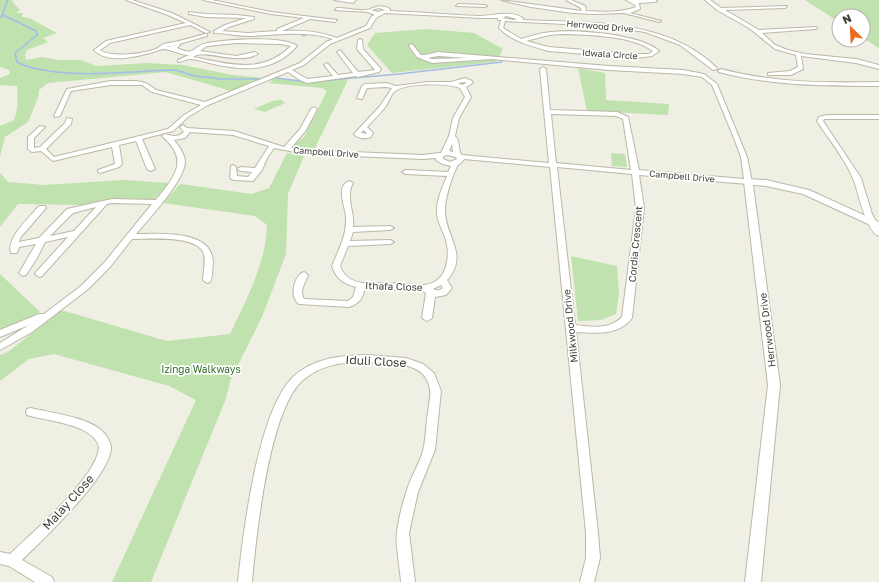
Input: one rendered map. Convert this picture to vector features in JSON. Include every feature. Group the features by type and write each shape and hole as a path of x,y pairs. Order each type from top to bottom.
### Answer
{"street":[{"path":"128,0 170,14 207,34"},
{"path":"205,0 310,18 336,19 329,26"},
{"path":"336,0 349,3 353,2 354,0"},
{"path":"476,6 480,0"},
{"path":"504,0 519,4 584,12 608,14 626,13 660,21"},
{"path":"568,0 583,7 584,12"},
{"path":"628,0 634,2 655,1"},
{"path":"707,0 718,9 734,17 757,32 777,48 800,54 854,61 879,67"},
{"path":"370,10 376,1 384,10"},
{"path":"626,13 638,8 637,4 634,2"},
{"path":"519,4 503,18 501,28 504,31 511,27 526,5"},
{"path":"458,5 485,6"},
{"path":"718,9 785,6"},
{"path":"337,9 384,10 406,13 503,18"},
{"path":"370,10 374,17"},
{"path":"0,347 29,330 93,280 130,237 180,171 182,161 168,134 191,112 206,104 307,61 316,51 332,39 356,31 370,24 374,17 384,10"},
{"path":"217,33 227,26 272,12"},
{"path":"191,13 209,16 241,16 252,18"},
{"name":"Herrwood Drive","path":"503,18 518,16 540,21 607,25 638,30 676,41 687,47 715,69"},
{"path":"279,30 310,18"},
{"path":"189,24 108,42 97,50 103,54 121,56 138,54 162,48 163,45 174,45 207,34 217,33 304,34 332,39"},
{"path":"757,32 815,28"},
{"path":"217,33 255,34 305,31 332,39"},
{"name":"Idwala Circle","path":"504,31 522,40 544,48 560,51 636,56 650,55 656,51 646,45 606,36 554,33 522,40"},
{"path":"288,70 304,80 337,77 374,72 378,70 360,50 360,40"},
{"path":"180,61 188,57 196,53 201,47 218,43 269,41 290,43 294,46 284,57 262,66 232,66 188,57"},
{"path":"174,45 183,53 213,53 236,58 255,54"},
{"path":"412,46 419,56 438,54 609,68 702,72"},
{"path":"340,52 358,74"},
{"path":"770,74 791,73 801,68 798,57 800,54"},
{"path":"700,57 702,72"},
{"path":"327,65 337,77"},
{"path":"702,72 703,68 715,69 718,78 742,77 763,81 805,84 879,84"},
{"name":"Milkwood Drive","path":"542,69 593,547 593,558 587,582"},
{"name":"Herrwood Drive","path":"702,72 718,78 744,157 774,385 753,582"},
{"path":"363,127 385,104 391,92 396,88 408,85 453,84 464,80 470,82 470,84 462,87 453,84"},
{"path":"57,116 67,92 75,88 111,83 144,84 154,91 206,104"},
{"path":"360,98 365,86 386,85 396,88"},
{"path":"448,174 442,158 452,136 456,118 468,97 462,87"},
{"path":"286,149 303,130 313,114 314,109"},
{"name":"Cordia Crescent","path":"547,112 610,114 624,117 627,120 636,172 640,208 627,318 623,324 609,329 570,328"},
{"path":"879,117 820,119 857,178 879,234"},
{"path":"42,127 31,137 30,148 32,150 43,149 45,144 68,124 69,119"},
{"path":"176,147 184,133 182,120"},
{"name":"Campbell Drive","path":"43,149 53,159 58,159 141,138 208,131 242,135 286,149 316,153 442,158"},
{"path":"452,136 456,141 455,151 459,159"},
{"path":"141,138 151,169"},
{"path":"100,171 119,164 115,144"},
{"path":"233,167 234,177 250,179 258,170 262,159 273,145"},
{"path":"442,158 459,159"},
{"path":"442,158 459,159"},
{"path":"448,174 459,159"},
{"name":"Campbell Drive","path":"459,159 553,165 766,183 806,192 876,225"},
{"path":"241,169 258,170"},
{"path":"406,172 448,174"},
{"name":"Ithafa Close","path":"349,183 346,187 345,195 350,219 349,230 336,266 343,278 349,282 361,286 390,285 428,290 439,294 447,291 448,288 443,281 449,272 451,257 450,242 441,212 448,174"},
{"path":"23,273 34,258 42,240 70,211 104,202 122,200 158,202"},
{"path":"39,274 104,202"},
{"path":"42,208 16,238 14,249 42,240 76,233"},
{"path":"349,230 390,228"},
{"path":"130,237 189,240 199,244 204,248 208,258 207,280"},
{"path":"345,244 390,242"},
{"path":"304,275 298,288 297,297 298,300 302,302 343,304 354,303 358,299 361,286"},
{"path":"427,318 428,290"},
{"path":"0,334 51,312"},
{"name":"Iduli Close","path":"245,582 248,551 269,435 284,395 305,373 334,360 355,358 406,361 417,365 431,376 436,390 428,450 424,465 412,492 403,533 408,582"},
{"name":"Malay Close","path":"6,559 75,497 98,467 105,451 104,442 96,432 78,424 31,412"},
{"path":"6,559 47,582"}],"green space":[{"path":"0,0 13,0 12,1 20,10 16,13 23,13 22,17 29,18 57,33 43,38 48,42 27,50 25,55 26,60 42,57 59,60 81,60 96,66 147,63 183,65 233,75 263,78 231,91 166,72 48,83 39,90 39,95 28,122 5,137 0,157 0,126 14,120 18,99 17,86 0,85 0,78 10,74 9,70 0,67"},
{"path":"805,0 879,0 879,48 871,43 871,8 831,8 831,17"},
{"path":"426,29 474,33 503,49 495,62 392,73 367,45 375,33"},
{"path":"578,68 605,73 606,100 669,104 668,115 587,111"},
{"path":"347,76 347,82 314,150 293,147 304,137 327,91 322,88 269,83 273,81 269,80 274,78 309,81"},
{"path":"281,100 285,103 265,112 254,109 272,101"},
{"name":"Izinga Walkways","path":"287,153 304,156 288,194 286,254 262,317 231,379 225,401 151,582 112,582 196,400 169,386 54,354 29,359 0,381 0,355 8,352 61,310 167,341 230,334 259,268 266,239 267,225 255,216 163,203 180,184 252,194 269,188"},
{"path":"611,153 625,154 627,167 612,166"},
{"path":"0,173 8,182 44,185 124,180 169,183 154,200 122,198 84,205 18,204 0,227"},
{"path":"571,256 617,266 619,293 616,314 601,320 578,321"},
{"path":"0,274 40,312 0,332"}],"waterway":[{"path":"2,15 8,0"},
{"path":"0,18 3,15 36,31 37,35 15,53 17,62 33,68 80,74 175,70 194,76 218,79 259,79"},
{"path":"319,81 399,74 502,62"},
{"path":"276,78 308,82"}],"tunnel":[{"path":"301,34 306,34"}]}
